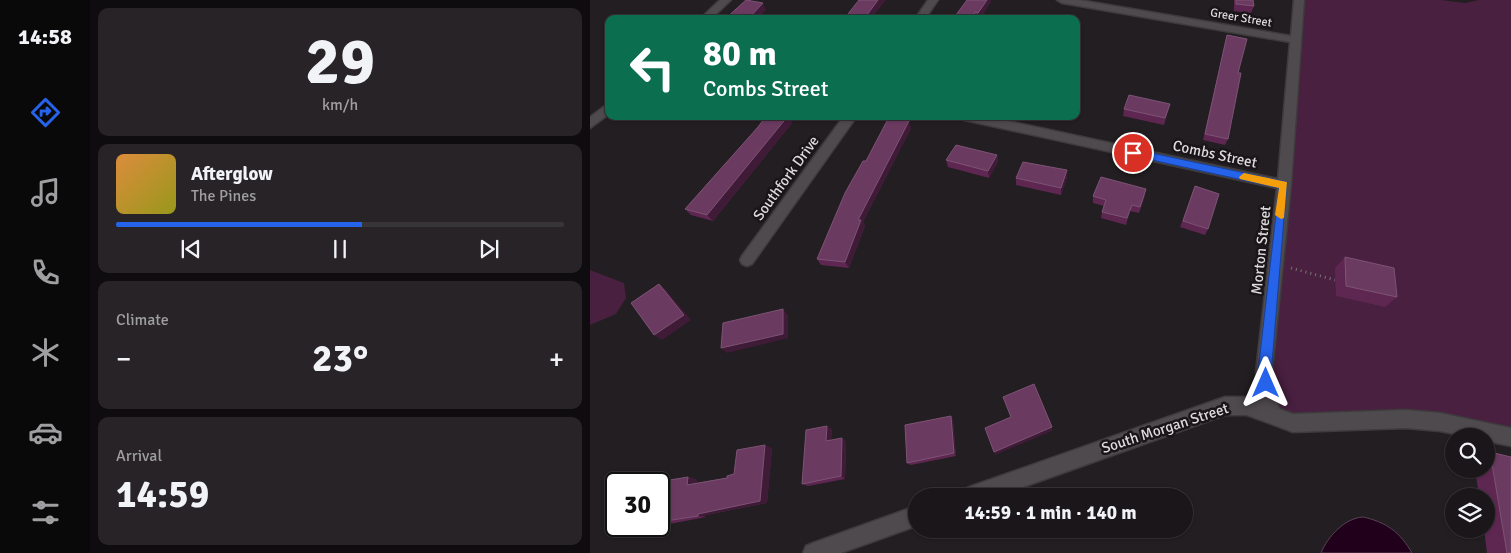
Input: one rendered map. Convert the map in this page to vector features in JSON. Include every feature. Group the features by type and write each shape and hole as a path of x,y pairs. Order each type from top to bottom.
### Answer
{"street":[{"path":"709,15 726,0"},
{"path":"923,15 933,0"},
{"name":"Greer Street","path":"1062,0 1296,40"},
{"name":"Morton Street","path":"1273,413 1270,408 1264,372 1284,185 1299,0"},
{"path":"590,124 605,111"},
{"name":"Southfork Drive","path":"748,260 848,120"},
{"name":"Combs Street","path":"983,120 1284,185"},
{"name":"South Morgan Street","path":"994,488 1225,406 1247,406 1273,413 1283,420 1293,423 1406,419 1440,422 1511,437"},
{"path":"813,553 908,519"}],"path":[{"path":"1275,264 1335,280"}],"shaded area":[{"path":"1299,0 1441,0 1465,3 1479,0 1511,0 1511,437 1495,434 1495,428 1468,428 1440,422 1283,420 1264,372"},
{"path":"590,270 624,283 626,298 616,314 590,325"},
{"path":"1363,517 1392,529 1403,539 1412,553 1321,553 1328,540 1338,529 1356,518"}],"building":[{"path":"746,0 763,3 752,15 729,15"},
{"path":"859,0 878,0 867,15 847,15"},
{"path":"967,0 987,0 978,13 975,12 974,15 956,15"},
{"path":"1236,0 1253,0 1254,6 1236,4"},
{"path":"1227,35 1247,39 1238,73 1241,73 1228,139 1205,134"},
{"path":"1129,95 1170,104 1165,118 1124,109"},
{"path":"763,120 785,120 707,215 685,209"},
{"path":"887,120 909,121 858,220 861,220 845,262 817,259 845,193 863,161 866,161"},
{"path":"956,145 997,155 988,171 946,160"},
{"path":"1023,162 1067,170 1061,188 1016,178"},
{"path":"1101,177 1146,189 1140,207 1132,205 1127,218 1102,212 1106,200 1093,196"},
{"path":"1195,186 1219,194 1208,229 1183,221"},
{"path":"1345,257 1394,268 1397,297 1346,286"},
{"path":"659,284 684,315 654,335 631,303"},
{"path":"783,309 783,334 721,348 723,323"},
{"path":"1034,384 1052,427 994,452 985,428 1011,417 1003,397"},
{"path":"951,416 954,453 907,463 905,425"},
{"path":"827,426 826,441 842,438 841,476 802,484 806,430"},
{"path":"765,445 760,501 698,514 698,516 670,520 670,480 688,477 687,485 727,478 727,476 734,474 737,450"},
{"path":"1495,453 1511,457 1511,553 1507,553 1494,478"}],"slow traffic":[{"path":"1244,177 1284,185 1281,215"}],"route":[{"path":"1133,153 1284,185 1264,372 1266,383"}]}
